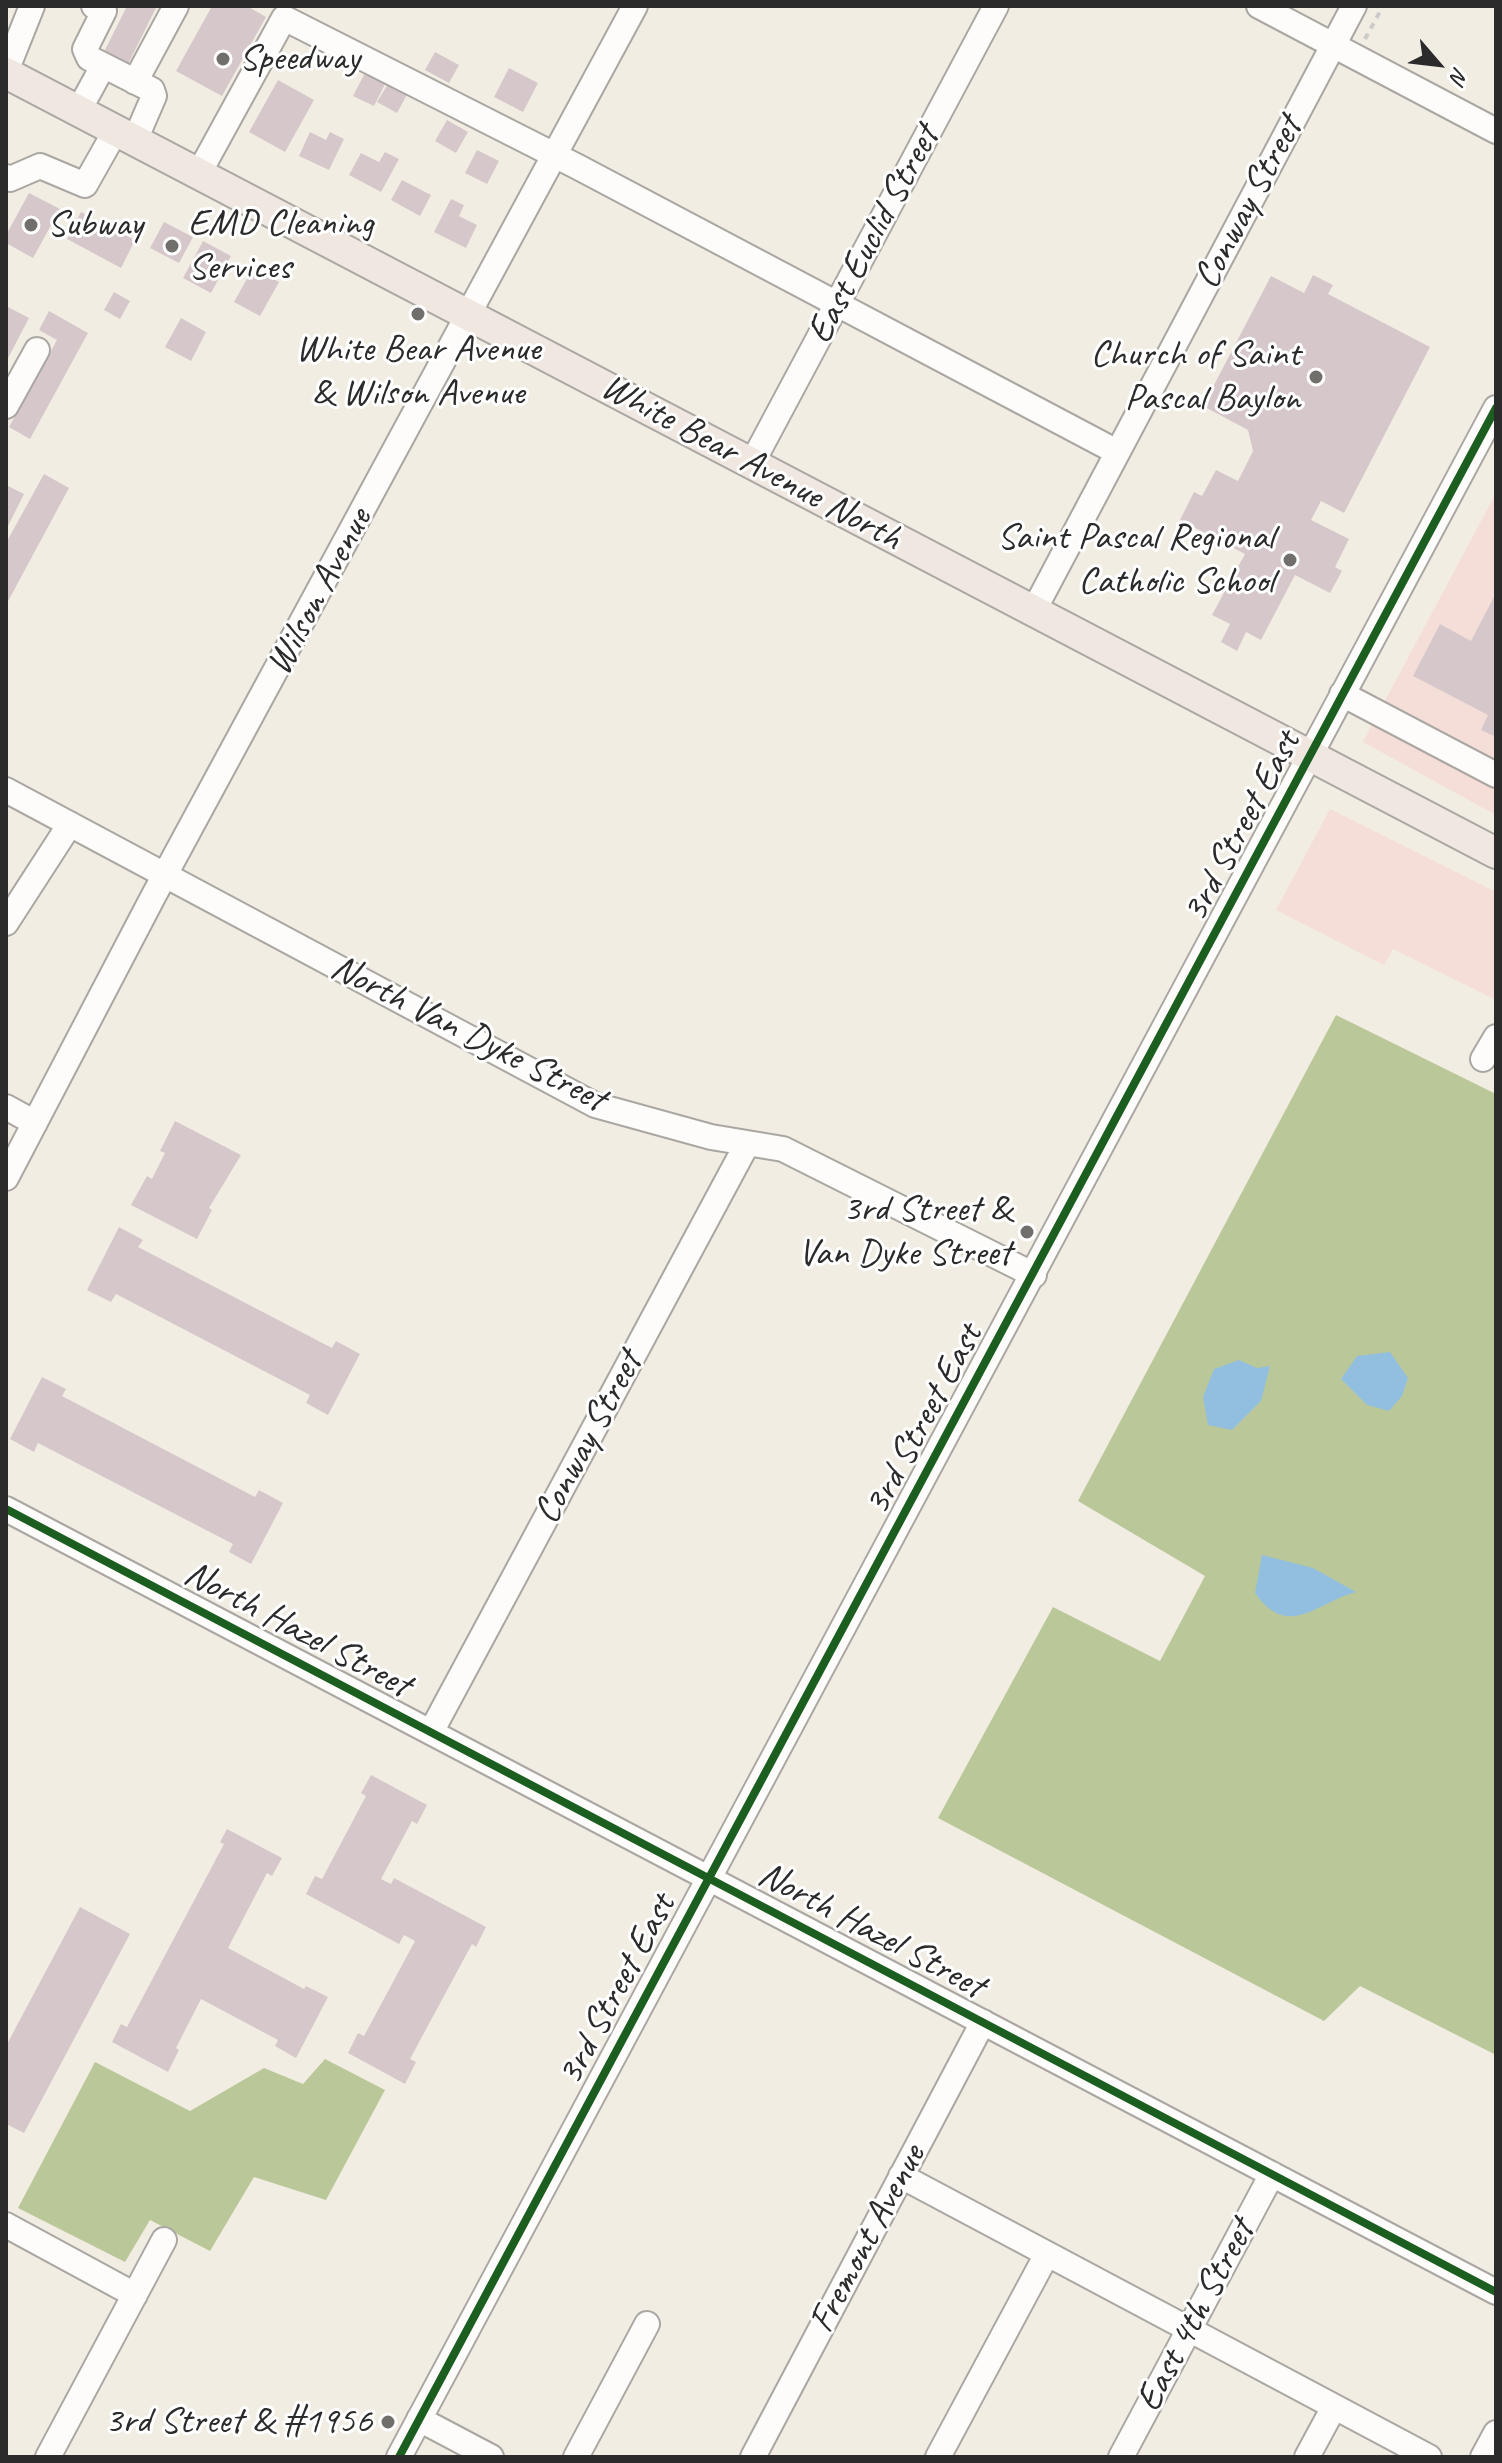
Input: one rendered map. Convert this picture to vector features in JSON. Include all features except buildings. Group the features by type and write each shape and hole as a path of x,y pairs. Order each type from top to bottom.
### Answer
{"main road":[{"name":"White Bear Avenue North","path":"6,72 1496,853"}],"street":[{"path":"6,72 32,6"},
{"path":"135,82 176,6"},
{"name":"Wilson Avenue","path":"6,1178 635,6"},
{"name":"East Euclid Street","path":"752,463 996,6"},
{"path":"1259,6 1496,131"},
{"name":"Conway Street","path":"1033,612 1354,6"},
{"path":"6,177 10,179 40,166 85,185 154,96 152,90 89,58 85,49 102,8"},
{"path":"199,173 284,18 1117,452"},
{"path":"79,110 103,66"},
{"path":"6,406 37,350"},
{"name":"3rd Street East","path":"399,2457 1312,757 1342,694 1496,408"},
{"path":"1342,694 1496,775"},
{"name":"North Van Dyke Street","path":"6,790 595,1105 711,1137 783,1149 1034,1275"},
{"path":"6,923 70,824"},
{"path":"1483,1059 1496,1037"},
{"path":"6,1107 35,1123"},
{"name":"Conway Street","path":"431,1732 747,1144"},
{"name":"North Hazel Street","path":"6,1509 1496,2292"},
{"name":"Fremont Avenue","path":"753,2457 983,2022"},
{"name":"East 4th Street","path":"1121,2457 1272,2174"},
{"path":"901,2176 1429,2457"},
{"path":"6,2225 135,2295"},
{"path":"48,2457 164,2240"},
{"path":"938,2457 1047,2254"},
{"path":"576,2457 647,2324"},
{"path":"1307,2457 1334,2407"},
{"path":"419,2419 491,2457"},
{"path":"1483,2457 1496,2433"}],"path":[{"path":"1359,39 1365,39 1383,6"}],"shaded area":[{"path":"1496,493 1496,815 1363,742"},
{"path":"1330,809 1496,892 1496,1000 1393,949 1384,965 1276,910"}],"green space":[{"path":"1336,1015 1496,1094 1496,2055 1360,1986 1324,2021 938,1818 1053,1607 1160,1661 1205,1576 1078,1501"},
{"path":"325,2059 385,2090 326,2200 254,2177 210,2251 150,2220 125,2262 18,2208 95,2062 190,2111 264,2068 303,2084"}],"water":[{"path":"1390,1352 1408,1378 1402,1396 1389,1411 1367,1405 1341,1379 1357,1356"},
{"path":"1239,1360 1257,1368 1270,1366 1261,1401 1232,1430 1208,1425 1203,1397 1214,1369"},
{"path":"1262,1555 1313,1568 1356,1592 1303,1614 1279,1614 1267,1607 1255,1593"}],"cycle path":[{"path":"399,2457 1496,408"},
{"path":"6,1509 1496,2292"}],"place":[{"name":"Speedway","path":"223,59"},
{"name":"Subway","path":"31,225"},
{"name":"EMD Cleaning Services","path":"172,246"},
{"name":"White Bear Avenue & Wilson Avenue","path":"418,314"},
{"name":"Church of Saint Pascal Baylon","path":"1316,377"},
{"name":"Saint Pascal Regional Catholic School","path":"1290,560"},
{"name":"3rd Street & Van Dyke Street","path":"1027,1232"},
{"name":"3rd Street & #1956","path":"388,2422"}]}
